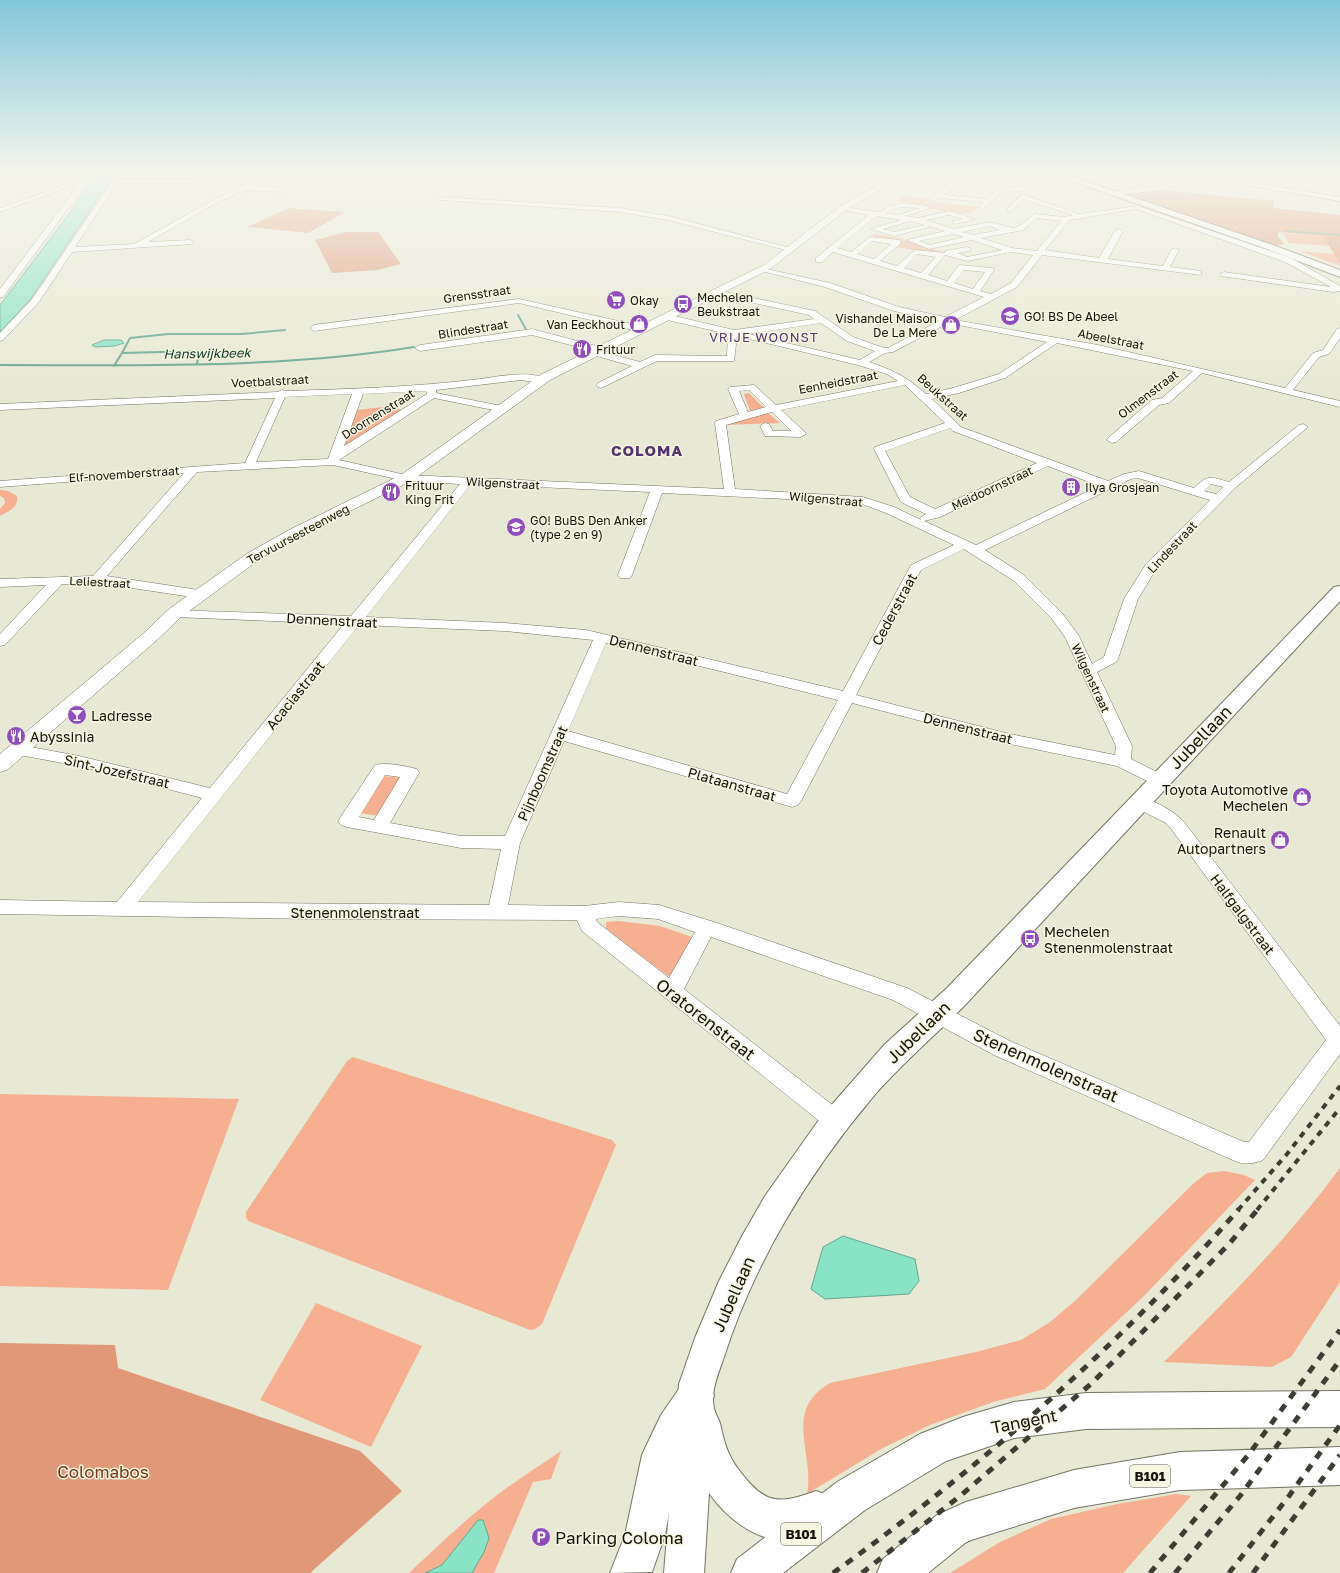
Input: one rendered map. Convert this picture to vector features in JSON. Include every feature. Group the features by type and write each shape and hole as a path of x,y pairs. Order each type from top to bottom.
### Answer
{"main road":[{"path":"1262,244 1340,274"},
{"name":"Jubellaan","path":"684,1573 697,1390 711,1343 731,1293 763,1227 795,1176 836,1121 895,1053 938,1014 1340,591"},
{"path":"697,1390 709,1456 725,1484 740,1501 756,1512 771,1519 793,1519 851,1496"},
{"path":"630,1573 638,1558 645,1535 661,1455 674,1428 697,1390"},
{"name":"Tangent","path":"751,1573 851,1496 933,1447 963,1435 1014,1420 1086,1411 1340,1408"},
{"name":"B101","path":"897,1573 952,1529 966,1522 1074,1488 1180,1471 1340,1466"}],"street":[{"path":"0,294 38,244"},
{"path":"0,338 36,300 74,244"},
{"path":"70,250 158,244"},
{"path":"772,244 790,249"},
{"name":"Tervuursesteenweg","path":"0,765 20,750 151,636 175,613 199,594 274,544 406,478 503,409 540,380 568,364 598,351 762,270 796,244"},
{"path":"819,260 838,244"},
{"path":"852,255 864,244"},
{"path":"875,262 894,244"},
{"path":"922,244 929,247 941,244"},
{"path":"988,244 948,253 967,259 1011,250"},
{"path":"991,244 1011,250 1198,273"},
{"path":"861,363 949,320 1014,285 1047,244"},
{"path":"1101,260 1105,257 1112,244"},
{"path":"1244,244 1272,254 1338,289"},
{"path":"832,249 992,297"},
{"path":"1166,268 1175,250"},
{"path":"898,269 915,252 942,256 923,276"},
{"path":"949,284 962,267 990,270 975,292"},
{"name":"Abeelstraat","path":"762,270 827,285 897,309 1200,370 1340,404"},
{"path":"1231,270 1338,289 1224,274 1231,270"},
{"path":"4,272 18,272"},
{"path":"716,292 812,313 850,339 883,351"},
{"name":"Grensstraat","path":"314,328 519,301 641,329"},
{"name":"Beukstraat","path":"666,317 861,363 890,372 907,382 925,397 957,429 1108,485"},
{"path":"601,385 655,358 731,359 733,333 822,320"},
{"name":"Beukstraat","path":"760,328 782,345"},
{"path":"1287,391 1316,355 1326,352 1340,331"},
{"name":"Blindestraat","path":"420,348 528,332 560,339 598,351"},
{"path":"925,397 955,391 1002,376 1056,340"},
{"name":"Beukstraat","path":"731,344 782,345"},
{"path":"598,351 640,365"},
{"name":"Olmenstraat","path":"1112,440 1156,402 1165,401 1200,370"},
{"name":"Voetbalstraat","path":"0,407 359,390 431,391 521,377 540,380"},
{"name":"Eenheidstraat","path":"721,427 720,423 774,408 907,382"},
{"path":"730,493 721,427 791,424 751,387 734,389 745,416"},
{"path":"335,459 359,390"},
{"path":"431,391 503,409"},
{"name":"Doornenstraat","path":"335,459 431,391"},
{"path":"249,466 282,393"},
{"name":"Meidoornstraat","path":"936,514 905,499 879,449 952,424"},
{"name":"Lindestraat","path":"1087,668 1096,668 1111,659 1131,599 1153,564 1232,486 1303,427"},
{"name":"Elf-novemberstraat","path":"0,484 335,459"},
{"name":"Wilgenstraat","path":"335,459 406,478 730,493 863,501 893,511 976,550 1019,578 1041,598 1072,636 1124,746 1122,762"},
{"name":"Meidoornstraat","path":"917,523 1048,462"},
{"path":"97,580 194,469"},
{"path":"976,550 1128,476 1139,474 1218,499"},
{"path":"1196,492 1209,480 1232,486"},
{"name":"Acaciastraat","path":"122,909 468,481"},
{"path":"625,575 657,490"},
{"name":"Cederstraat","path":"847,697 916,568 963,545"},
{"path":"0,642 58,580"},
{"name":"Leliestraat","path":"0,583 58,580 120,581 199,594"},
{"name":"Dennenstraat","path":"175,613 505,627 586,634 847,697 1010,739 1122,762"},
{"name":"Pijnboomstraat","path":"496,912 511,843 601,637"},
{"name":"Plataanstraat","path":"559,734 792,801 847,697"},
{"name":"Sint-Jozefstraat","path":"20,750 79,761 214,794"},
{"path":"1122,762 1159,780"},
{"name":"Halfgalgstraat","path":"1138,802 1172,819 1178,826 1260,938 1338,1040"},
{"path":"379,826 461,842 511,843"},
{"name":"Stenenmolenstraat","path":"0,907 323,912 584,913 619,910 659,912 900,994 1002,1048 1243,1153 1255,1152 1287,1106 1338,1040"},
{"name":"Oratorenstraat","path":"584,913 589,926 836,1121"},
{"path":"672,992 706,927"}],"shaded area":[{"path":"46,244 67,244 30,300 0,332 0,305"},
{"path":"897,244 921,244 948,254 913,251 914,250 894,247"},
{"path":"1308,244 1328,244 1329,246"},
{"path":"1299,251 1334,254 1340,265 1339,265"},
{"path":"104,340 121,340 124,343 115,346 95,347 92,345"},
{"path":"749,393 764,408 750,411 744,394"},
{"path":"384,407 405,410 350,444 345,444 356,410"},
{"path":"768,413 780,423 724,425"},
{"path":"0,490 8,491 17,496 17,500 13,508 0,516 0,509 5,503 4,498 0,496"},
{"path":"383,776 403,778 380,816 359,813"},
{"path":"619,921 660,926 695,938 672,979 606,929 606,922"},
{"path":"353,1057 612,1140 616,1145 542,1324 535,1329 530,1330 248,1221 246,1212 347,1061"},
{"path":"0,1094 239,1099 168,1290 0,1286"},
{"path":"1340,1168 1340,1282 1291,1357 1272,1367 1164,1362 1256,1269 1299,1220"},
{"path":"1224,1171 1244,1175 1255,1180 1145,1295 1045,1389 993,1402 930,1425 881,1449 807,1494 808,1479 804,1420 807,1406 816,1394 830,1383 976,1352 1021,1340 1050,1322 1076,1300 1194,1183 1207,1173"},
{"path":"843,1236 915,1259 919,1281 909,1294 825,1299 811,1289 823,1247"},
{"path":"316,1303 422,1346 371,1447 260,1400"},
{"path":"561,1451 551,1479 533,1482 494,1573 409,1573 477,1511 508,1487"},
{"path":"1176,1494 1191,1496 1123,1573 950,1573 1000,1542 1051,1519 1117,1504"},
{"path":"478,1520 483,1520 489,1538 484,1552 472,1573 425,1573 442,1565"}],"green space":[{"path":"317,244 387,244 401,264 378,270 332,273"},
{"path":"1328,244 1340,244 1340,264"},
{"name":"Colomabos","path":"0,1343 115,1345 118,1368 360,1451 402,1491 310,1573 0,1573"}],"waterway":[{"name":"Hanswijkbeek","path":"518,315 527,331"},
{"path":"122,353 130,338 168,334 241,334 285,330"},
{"name":"Hanswijkbeek","path":"115,365 208,364 311,359 414,347"},
{"path":"122,353 200,351 197,363"},
{"path":"115,365 122,353"},
{"name":"Hanswijkbeek","path":"0,365 115,365"}],"railway":[{"path":"1238,1210 1287,1154 1340,1086"},
{"path":"1257,1210 1340,1108"},
{"path":"833,1573 942,1491 1046,1403 1146,1309 1239,1209"},
{"path":"862,1573 960,1496 1092,1383 1230,1243 1258,1209"},
{"path":"1150,1573 1249,1454 1340,1330"},
{"path":"1175,1573 1240,1496 1340,1360"},
{"path":"1229,1573 1289,1496 1340,1425"},
{"path":"1253,1573 1340,1455"}],"place":[{"name":"Okay","path":"616,300"},
{"name":"Mechelen Beukstraat","path":"683,304"},
{"name":"GO! BS De Abeel","path":"1010,316"},
{"name":"Van Eeckhout","path":"639,324"},
{"name":"Vishandel Maison De La Mere","path":"951,325"},
{"name":"Frituur","path":"582,349"},
{"name":"Ilya Grosjean","path":"1071,487"},
{"name":"Frituur King Frit","path":"391,492"},
{"name":"GO! BuBS Den Anker (type 2 en 9)","path":"516,527"},
{"name":"Ladresse","path":"77,715"},
{"name":"Abyssinia","path":"16,736"},
{"name":"Toyota Automotive Mechelen","path":"1302,797"},
{"name":"Renault Autopartners","path":"1280,840"},
{"name":"Mechelen Stenenmolenstraat","path":"1030,939"},
{"name":"Parking Coloma","path":"541,1537"}],"district":[{"name":"VRIJE WOONST","path":"764,337"},
{"name":"COLOMA","path":"647,450"}]}
